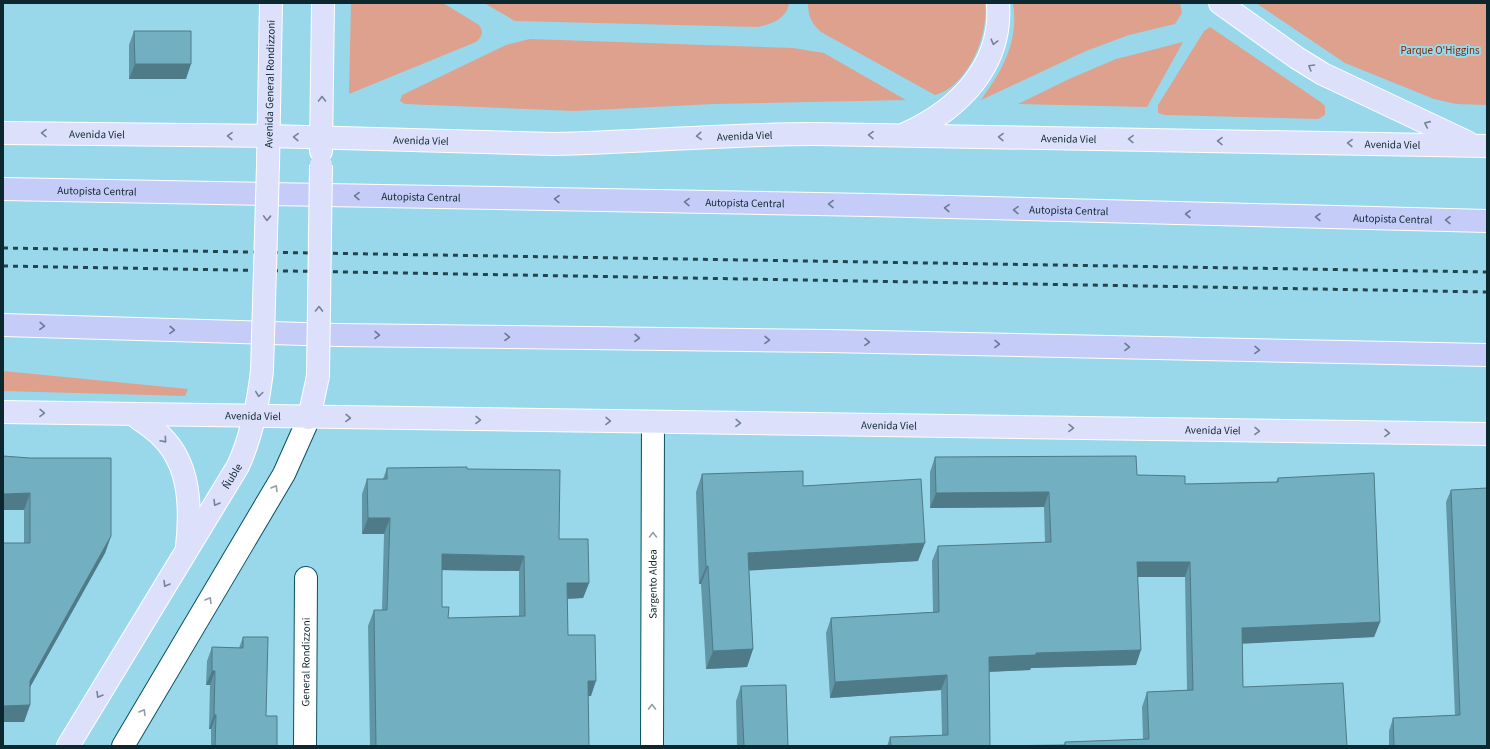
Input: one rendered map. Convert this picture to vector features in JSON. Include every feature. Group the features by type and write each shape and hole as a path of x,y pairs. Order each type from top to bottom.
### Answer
{"highway":[{"name":"Autopista Central","path":"3,189 862,205 1487,221"},
{"path":"3,325 338,335 828,341 1487,355"}],"main road":[{"name":"Avenida General Rondizzoni","path":"268,165 270,136 271,3"},
{"path":"309,418 318,376 323,3"},
{"path":"904,135 921,127 954,105 979,77 995,43 998,24 998,3"},
{"path":"1220,3 1297,58 1323,74 1481,146"},
{"name":"Avenida Viel","path":"3,133 270,136 554,144 600,143 754,134 904,135 1481,146"},
{"name":"Ñuble","path":"68,746 238,466 248,443 256,417 262,372 268,165"},
{"name":"Avenida Viel","path":"3,412 309,418 1487,434"},
{"path":"134,415 162,436 180,463 186,481 188,500 189,523 186,550"}],"street":[{"path":"123,746 284,474 309,418"},
{"name":"Sargento Aldea","path":"652,746 653,422"},
{"name":"General Rondizzoni","path":"305,746 306,578"}],"green space":[{"path":"351,3 443,3 479,25 482,34 476,42 349,94"},
{"path":"484,3 789,3 788,9 782,17 778,20 758,27 515,21"},
{"path":"808,3 985,3 984,30 974,58 966,70 947,90 935,95 821,32 811,19"},
{"path":"1013,3 1180,3 1182,13 1175,24 1129,35 1086,51 981,100 996,78 1008,54 1014,30"},
{"name":"Parque O'Higgins","path":"1256,3 1487,3 1487,105 1456,104 1434,99 1345,63"},
{"path":"1210,27 1322,103 1325,106 1325,115 1318,119 1165,115 1158,113 1158,105 1204,31"},
{"path":"530,39 793,48 824,53 906,100 714,104 574,111 405,104 400,101 402,95 506,45"},
{"path":"1183,42 1147,107 1018,104 1069,79 1116,59"},
{"path":"3,371 188,389 185,396 3,391"}],"building":[{"path":"134,31 191,31 191,64 135,64"},
{"path":"3,456 30,458 111,458 111,536 30,681 30,705 3,706 3,543 30,543 30,493 3,494"},
{"path":"1136,456 1137,475 1185,476 1185,484 1278,482 1278,478 1374,473 1380,622 1242,628 1243,687 1343,683 1347,746 990,746 891,746 890,737 948,735 947,675 835,682 831,618 939,612 938,546 1051,542 1049,492 936,493 935,457","holes":["1137,562 1190,562 1193,690 1147,692 1149,739 1065,742 1065,745 990,746 989,657 1036,655 1036,653 1141,650"]},
{"path":"467,467 467,469 560,470 559,539 588,539 589,583 567,583 568,635 595,635 596,681 588,681 589,746 376,746 374,610 387,610 390,518 368,518 367,479 387,479 387,468","holes":["442,554 524,556 525,616 448,618 449,607 442,607"]},
{"path":"803,471 803,486 921,479 925,543 748,553 753,649 713,651 708,566 706,567 702,474"},
{"path":"1487,488 1487,746 1394,746 1393,718 1460,715 1451,490"},
{"path":"243,637 268,637 266,716 277,716 277,746 215,746 215,671 212,671 212,647 243,648"},
{"path":"786,685 788,746 744,746 741,686"}],"railway":[{"path":"3,248 1487,272"},
{"path":"3,266 1487,292"}]}
